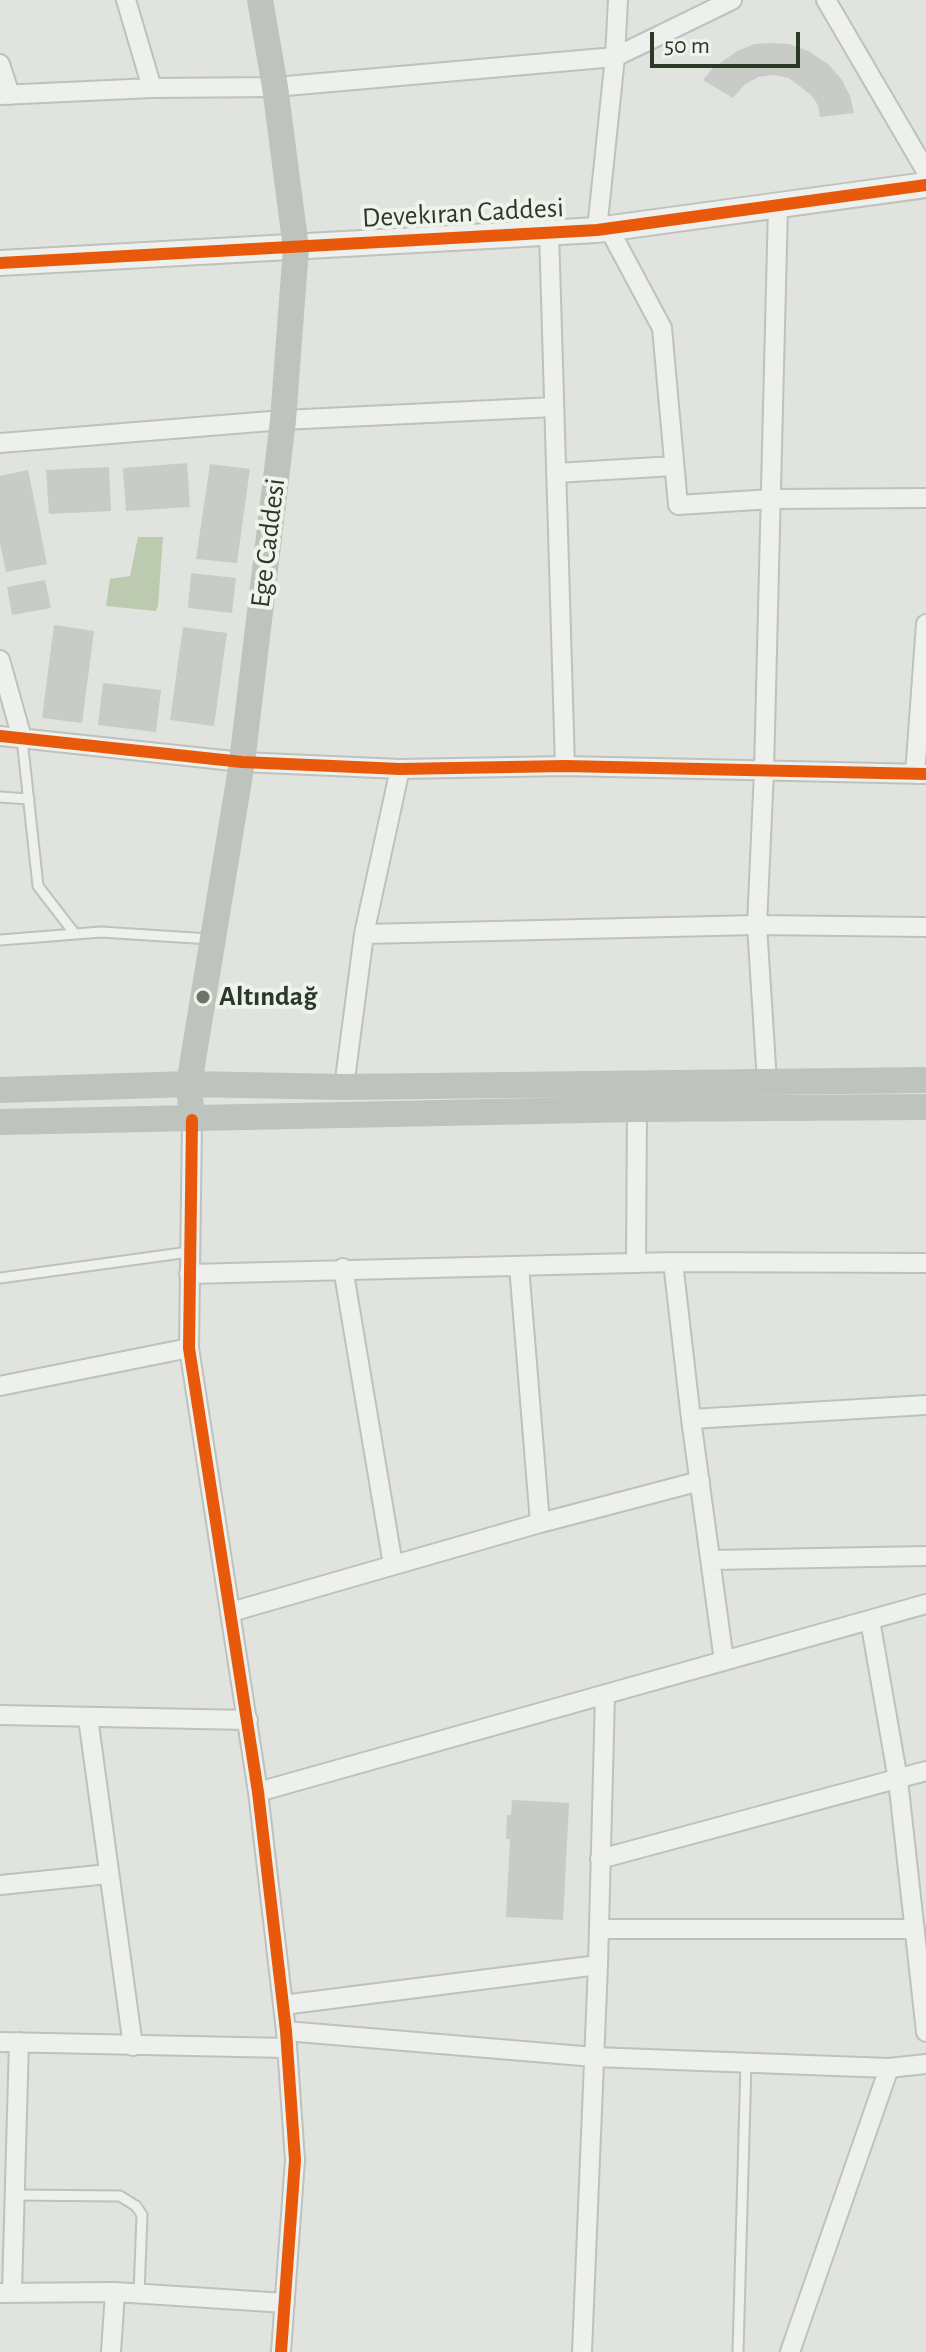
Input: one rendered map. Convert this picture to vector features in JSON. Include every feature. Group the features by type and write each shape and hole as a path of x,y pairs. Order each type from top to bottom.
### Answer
{"main road":[{"name":"Ege Caddesi","path":"192,1120 189,1084 242,762 283,420 296,248 260,0"},
{"path":"0,1090 189,1084 344,1087 926,1080"},
{"path":"0,1122 637,1109 926,1107"}],"street":[{"path":"126,0 152,88"},
{"path":"618,0 602,228 662,328 678,505 772,499 926,498"},
{"path":"0,64 5,95 152,88 275,87 615,57 732,0"},
{"path":"826,0 926,171"},
{"name":"Devekıran Caddesi","path":"0,263 602,228 926,185"},
{"path":"767,1082 757,925 772,499 778,206"},
{"path":"549,231 565,766"},
{"path":"0,443 283,420 554,407"},
{"path":"556,473 674,466"},
{"path":"0,736 242,762 400,769 565,766 920,774 926,624"},
{"path":"0,660 22,738"},
{"path":"344,1087 364,934 400,769"},
{"path":"364,934 757,925 926,927"},
{"path":"636,1263 637,1109"},
{"path":"192,1120 189,1348 248,1720 287,2039 295,2160 281,2352"},
{"path":"673,1262 724,1661"},
{"path":"189,1274 673,1262 926,1263"},
{"path":"519,1266 540,1523"},
{"path":"343,1268 393,1565"},
{"path":"0,1386 189,1348"},
{"path":"691,1419 926,1405"},
{"path":"231,1612 540,1523 700,1481"},
{"path":"711,1560 926,1556"},
{"path":"258,1792 926,1604"},
{"path":"870,1620 898,1780 926,2032"},
{"path":"582,2352 598,1965 605,1695"},
{"path":"0,1715 248,1720"},
{"path":"88,1718 133,2046"},
{"path":"600,1859 926,1771"},
{"path":"0,1885 108,1874"},
{"path":"599,1929 915,1929"},
{"path":"918,1964 926,1946"},
{"path":"283,2005 598,1965"},
{"path":"285,2303 115,2292 6,2292 15,2195 10,2042 133,2046 287,2039 746,2063 889,2068 926,2064"},
{"path":"790,2352 889,2068"},
{"path":"111,2352 115,2292"}],"lane":[{"path":"22,738 38,886 75,934"},
{"path":"0,797 29,799"},
{"path":"0,940 101,932 213,940"},
{"path":"0,1278 189,1252"},
{"path":"738,2352 746,2063"},
{"path":"15,2195 120,2196 129,2200 142,2215 139,2294"}],"shaded area":[{"path":"138,537 163,537 156,611 106,606 110,579 130,576"}],"building":[{"path":"755,44 789,44 808,51 828,64 842,80 854,113 820,117 818,105 811,95 789,78 774,75 758,77 744,85 733,98 703,80 712,69 737,51"},
{"path":"187,463 190,507 126,511 123,468"},
{"path":"210,464 250,469 237,563 196,559"},
{"path":"109,467 111,511 49,514 46,470"},
{"path":"28,470 47,564 6,572 0,543 0,476"},
{"path":"191,573 236,578 232,613 188,608"},
{"path":"45,580 51,608 12,615 7,587"},
{"path":"54,625 94,631 82,723 42,718"},
{"path":"183,627 227,633 214,726 170,720"},
{"path":"103,683 161,690 156,732 98,725"},
{"path":"512,1800 569,1803 563,1920 506,1917 510,1839 506,1839 507,1815 511,1815"}],"cycle path":[{"path":"0,263 597,230 926,185"},
{"path":"0,736 242,762 400,769 565,766 926,774"},
{"path":"192,1120 189,1348 258,1792 286,2031 295,2160 281,2352"}],"place":[{"name":"Altındağ","path":"203,997"}]}
